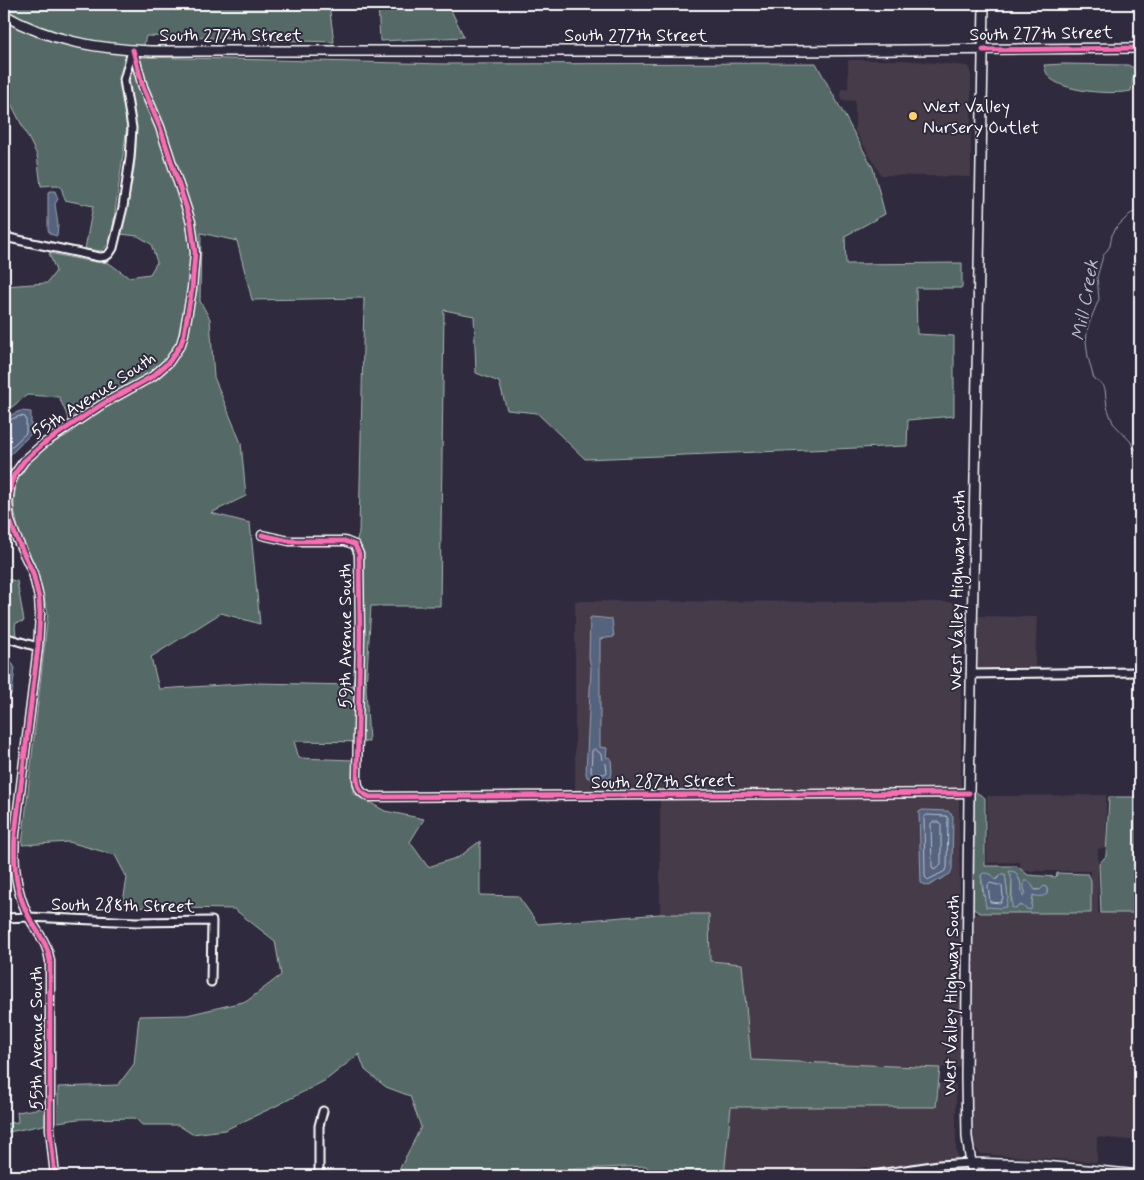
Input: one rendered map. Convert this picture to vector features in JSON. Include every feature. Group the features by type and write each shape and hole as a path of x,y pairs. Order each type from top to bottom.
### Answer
{"main road":[{"name":"West Valley Highway South","path":"973,1176 967,1138 966,1086 969,793 984,4"},
{"name":"South 277th Street","path":"4,15 29,27 62,39 96,47 132,50 983,50 1140,48"},
{"path":"971,1163 1033,1165 1140,1175"},
{"path":"983,1176 990,1170 1007,1164"}],"street":[{"path":"4,237 99,257 108,256 123,207 130,158 132,128 124,80 132,50"},
{"name":"55th Avenue South","path":"55,1176 50,1129 52,992 50,961 47,947 29,917 19,890 14,848 38,647 40,614 36,584 29,564 13,531 9,515 9,497 14,476 31,454 54,436 101,405 163,368 181,344 190,306 195,253 191,222 160,127 143,87 132,50"},
{"name":"59th Avenue South","path":"262,535 288,541 345,541 355,545 357,548 359,554 360,636 357,787 360,791"},
{"path":"4,637 38,647"},
{"path":"971,674 1140,672"},
{"name":"South 287th Street","path":"360,791 370,797 969,793"},
{"name":"South 288th Street","path":"4,918 212,922 211,982"},
{"path":"320,1176 320,1126 324,1111"},
{"path":"865,1176 939,1165 971,1163"}],"shaded area":[{"name":"West Valley Nursery Outlet","path":"848,60 904,60 967,66 971,75 971,177 881,175 855,131 855,101 841,100 841,89 848,88"},
{"path":"575,601 961,602 961,792 575,791"},
{"path":"978,616 1037,617 1035,667 978,668"},
{"path":"1106,795 1106,848 1098,849 1098,913 1140,913 1140,1141 1097,1137 1097,1162 980,1154 973,1145 971,1067 940,1068 750,1060 742,964 710,961 660,914 660,797 959,797 960,915 1009,912 1091,913 1090,871 1021,871 1020,862 987,863 987,796"},
{"path":"938,1083 956,1084 956,1148 962,1176 868,1176 867,1167 800,1176 724,1176 730,1107 936,1107"},
{"path":"999,1173 1066,1176 996,1176"}],"green space":[{"path":"4,4 329,4 334,42 146,36 141,57 445,64 816,63 873,168 885,214 845,236 846,264 962,263 962,288 916,288 917,334 954,336 954,416 908,420 907,446 585,459 537,413 507,410 499,382 476,373 474,316 444,310 440,606 371,606 366,688 369,742 294,741 299,758 353,760 353,793 385,811 424,819 410,842 428,867 459,857 480,841 480,895 518,896 538,924 660,914 709,914 710,961 742,964 751,1060 940,1068 936,1107 731,1107 724,1176 656,1176 646,1166 396,1176 421,1127 410,1096 386,1087 365,1070 359,1054 326,1080 225,1130 192,1134 178,1125 142,1125 135,1118 78,1119 58,1122 58,1087 118,1085 134,1064 139,1016 187,1015 247,1001 281,975 275,941 234,909 122,907 127,878 115,855 69,842 22,845 48,613 34,563 19,533 14,509 14,486 34,454 74,431 59,397 27,395 12,407 4,407 4,286 47,283 56,271 49,253 109,263 128,277 150,274 157,262 151,244 138,236 120,234 130,195 136,152 135,121 128,88 124,106 127,126 111,241 102,251 85,249 93,206 65,200 61,187 57,185 41,186 37,155 4,90","holes":["201,233 237,241 252,300 364,298 359,532 354,550 358,640 353,685 256,683 159,689 151,657 221,613 260,624 250,523 211,513 246,496 241,443 214,377 210,319 200,301"]},
{"path":"378,4 448,4 464,37 380,41"},
{"path":"1044,65 1128,65 1140,72 1133,78 1131,91 1112,93 1087,91 1064,86 1055,81 1048,76"},
{"path":"4,579 17,581 24,621 16,623 16,636 4,632"},
{"path":"973,790 985,798 985,866 1017,866 1028,875 1056,877 1057,873 1088,874 1091,880 1091,913 980,913 970,907","holes":["1015,872 1020,881 1023,897 1026,895 1024,888 1040,890 1044,886 1047,888 1047,894 1033,895 1032,904 1027,909 1011,902 1012,881","1005,874 1008,898 983,895 981,875 996,881"]},
{"path":"1109,797 1140,797 1140,910 1137,913 1101,913 1099,864 1106,856"},
{"path":"47,1107 48,1124 4,1133 4,1124 18,1122 17,1112"}],"water":[{"path":"49,191 55,191 58,199 55,204 58,225 57,236 50,234 48,230"},
{"path":"20,411 31,412 31,434 4,461 4,418"},
{"path":"590,618 612,619 614,637 600,639 600,747 607,748 606,757 611,758 612,773 610,779 591,779 586,774 591,668 589,657"},
{"path":"4,658 12,663 15,668 10,696 6,696 4,691"},
{"path":"922,810 948,811 953,816 952,869 950,874 928,886 921,883 919,812"},
{"path":"1009,871 1015,872 1020,881 1023,897 1026,894 1024,881 1029,881 1035,890 1040,890 1044,886 1047,888 1047,894 1045,895 1033,895 1031,910 1021,905 1012,908 1012,881"},
{"path":"984,873 991,874 996,880 1002,874 1005,874 1008,898 1006,907 986,907 981,875"}],"waterway":[{"name":"Mill Creek","path":"1140,210 1130,214 1116,228 1112,235 1110,246 1103,256 1097,277 1099,299 1088,326 1086,341 1094,379 1103,385 1105,389 1107,407 1113,423 1131,442 1133,448 1140,451"}],"cycle path":[{"path":"983,50 1140,48"},
{"path":"55,1176 50,1129 50,961 45,944 21,899 16,878 15,856 15,834 38,647 39,598 33,573 10,521 8,503 14,475 24,461 43,444 101,405 153,376 169,362 181,344 184,334 192,289 195,253 191,222 160,127 143,87 133,50"},
{"path":"262,535 289,541 345,541 355,545 359,554 360,636 357,778 360,790 370,797 969,793"}],"place":[{"name":"West Valley Nursery Outlet","path":"913,116"}]}
